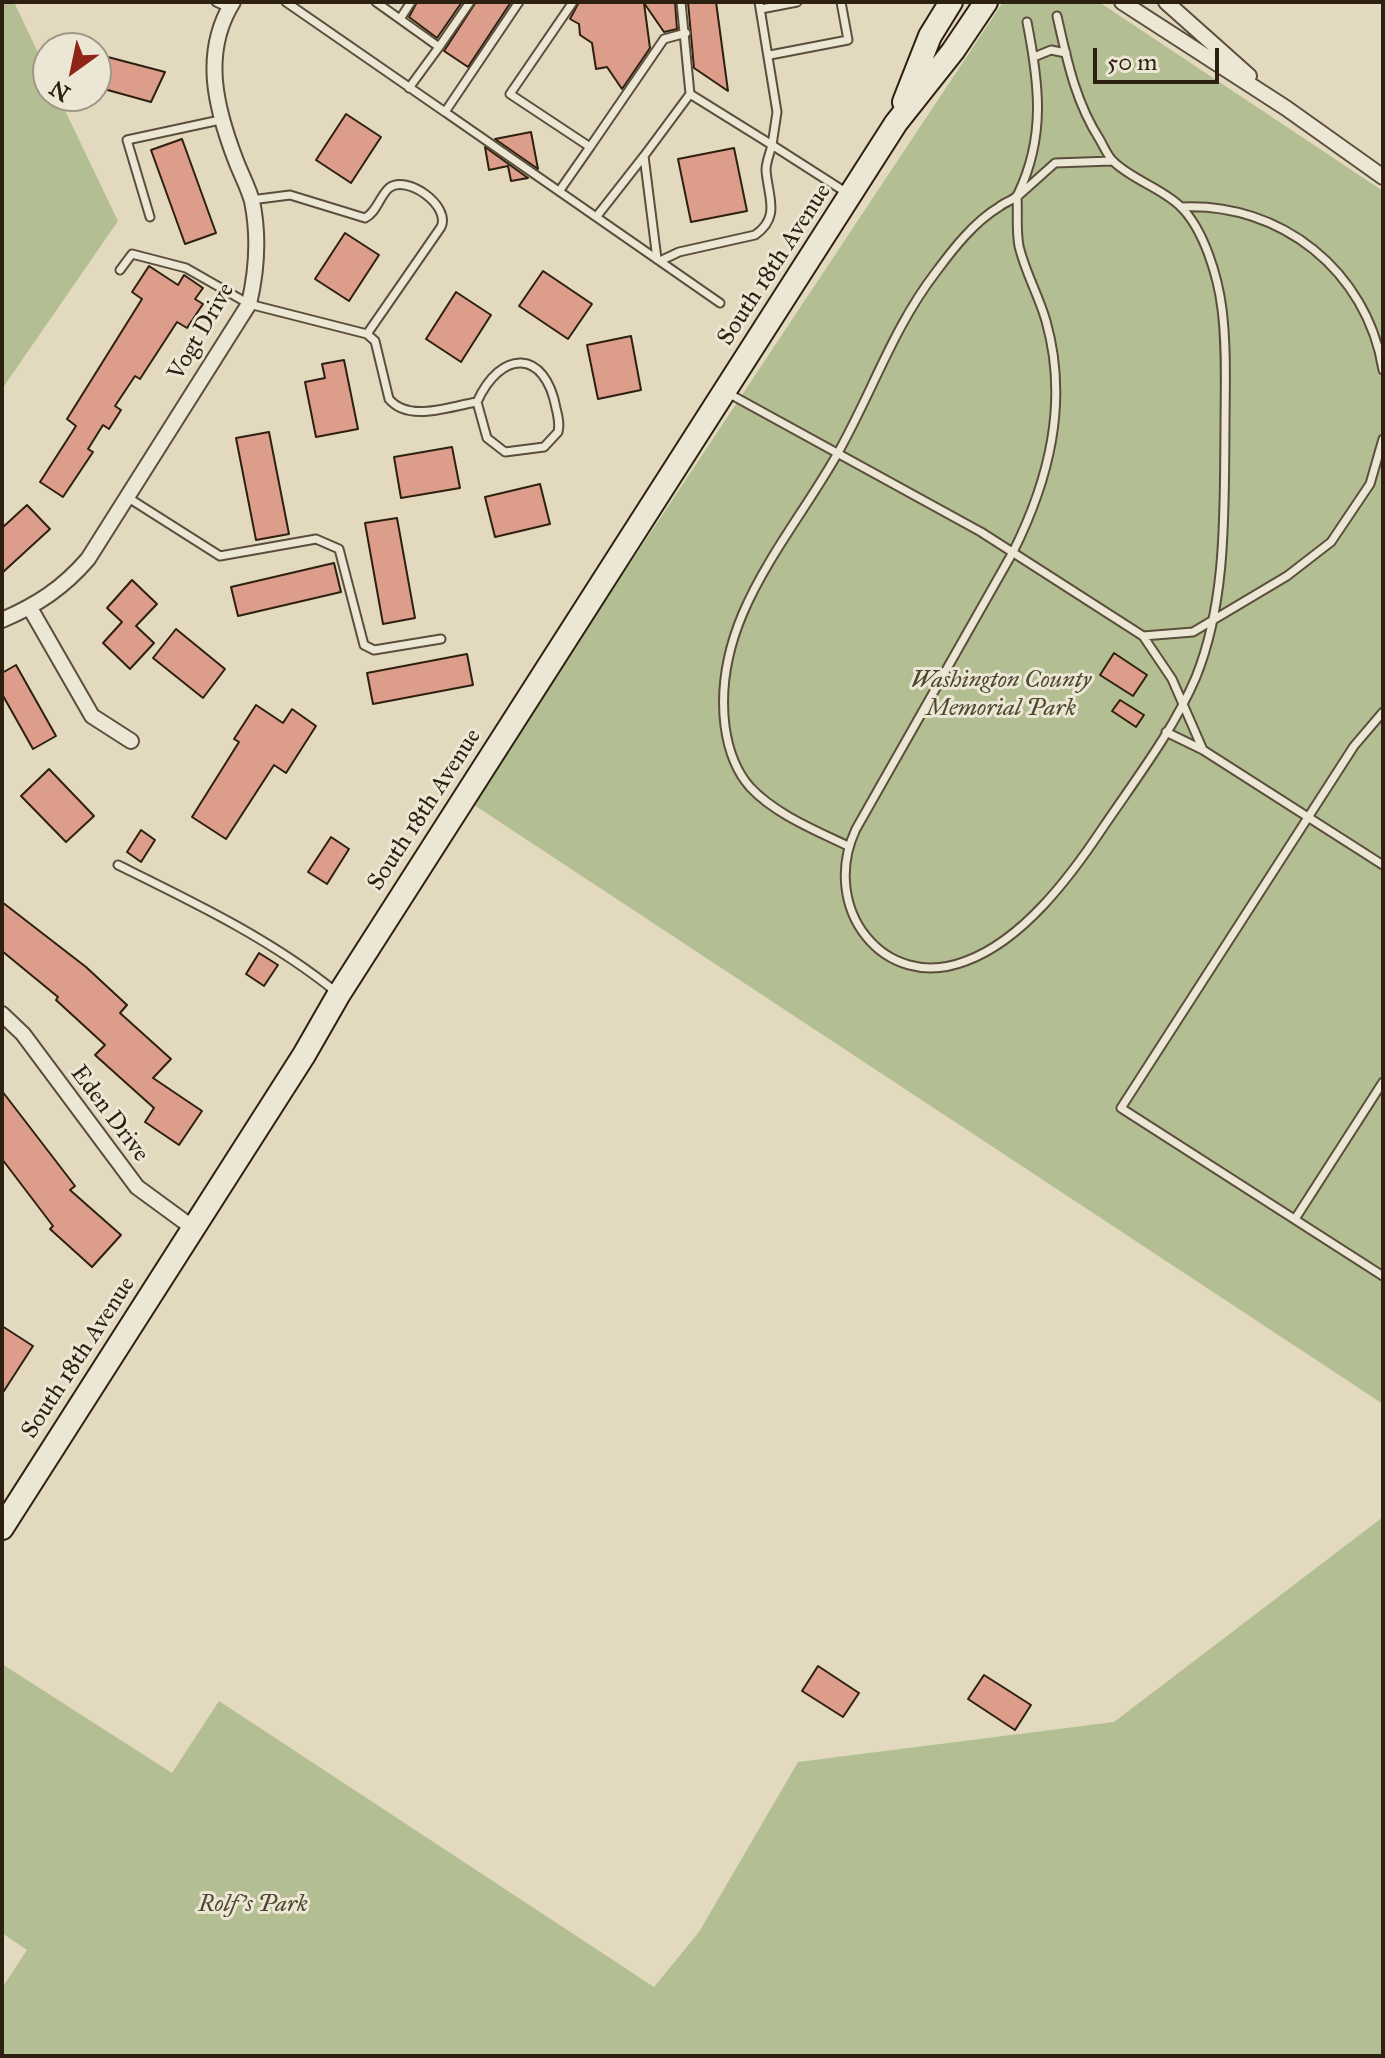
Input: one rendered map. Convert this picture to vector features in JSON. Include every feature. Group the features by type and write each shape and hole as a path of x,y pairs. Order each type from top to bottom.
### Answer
{"street":[{"name":"South 18th Avenue","path":"896,123 930,36 951,2"},
{"name":"South 18th Avenue","path":"2,1528 896,123 953,51 986,2"},
{"path":"1122,2 1286,108 1383,177"},
{"path":"1166,2 1286,108"},
{"name":"Vogt Drive","path":"2,620 30,608 66,584 88,559 249,304 257,272 251,200 220,120 214,66 226,4"},
{"path":"30,608 92,716 131,741"},
{"name":"Eden Drive","path":"2,1014 23,1034 137,1187 193,1228"}],"lane":[{"path":"286,2 298,6 409,88 720,303"},
{"path":"376,2 439,47"},
{"path":"400,19 411,2"},
{"path":"409,88 470,2"},
{"path":"445,112 519,2"},
{"path":"573,2 510,94 590,147"},
{"path":"597,216 690,94 681,2"},
{"path":"658,260 679,252 755,235 764,229 772,214 766,168 777,112 760,5 797,2"},
{"path":"770,55 848,40 841,2"},
{"path":"1027,22 1040,118 1033,154 1017,197 1019,246 1052,347 1057,413 1048,465 1035,509 848,846 843,873 846,902 866,937 882,950 914,964 930,967 967,961 1004,938 1066,880 1183,704 1214,619 1219,587 1224,478 1222,307 1205,249 1181,207 1112,161 1079,103 1057,16"},
{"path":"560,190 664,39 686,33"},
{"path":"1034,57 1051,50 1066,53"},
{"path":"690,94 851,195"},
{"path":"150,217 127,140 220,120"},
{"path":"644,156 658,260"},
{"path":"848,846 799,822 752,789 732,755 722,695 727,651 750,595 837,454 893,338 923,290 980,221 1017,197 1055,163 1112,161"},
{"path":"251,200 290,195 365,218 389,188 397,185 407,186 434,202 443,216 441,227 367,334"},
{"path":"1181,207 1206,206 1250,214 1282,228 1314,248 1326,258 1364,311 1383,370"},
{"path":"120,270 132,254 186,268 249,304 367,334 375,341 389,399 400,410 409,413 477,402"},
{"path":"508,363 529,366 549,381 560,427 544,447 505,452 487,438 477,402 491,374 508,363"},
{"path":"724,391 1013,552 1143,636 1161,660 1203,750"},
{"path":"1143,636 1193,632 1287,576 1331,542 1370,484 1383,439"},
{"path":"127,497 220,556 316,539 329,543 339,549 364,645 374,650 441,639"},
{"path":"1383,712 1354,746 1121,1108 1383,1276"},
{"path":"1166,732 1203,750 1383,865"},
{"path":"118,865 243,929 307,969 339,994"},
{"path":"1295,1219 1383,1082"}],"green space":[{"path":"2,2 14,2 32,40 32,112 66,112 118,221 2,389"},
{"name":"Washington County Memorial Park","path":"1003,2 1099,2 1383,191 1383,1404 471,803"},
{"name":"Rolf's Park","path":"1383,1517 1383,2056 2,2056 2,1988 27,1950 2,1933 2,1664 172,1773 219,1701 654,1987 699,1932 798,1762 1114,1722"}],"building":[{"path":"417,2 462,2 437,38 409,17"},
{"path":"476,2 511,2 468,67 444,51"},
{"path":"579,2 675,2 677,29 664,32 644,3 650,48 622,89 607,67 596,69 592,43 580,35 579,24 570,19"},
{"path":"688,2 716,2 728,91 694,68"},
{"path":"112,58 165,72 151,102 112,91"},
{"path":"346,114 381,137 351,183 316,160"},
{"path":"531,132 538,169 495,139"},
{"path":"182,139 216,233 185,244 151,150"},
{"path":"485,147 528,178 511,181 508,166 489,170"},
{"path":"734,148 747,211 691,222 678,159"},
{"path":"345,233 379,255 349,301 315,279"},
{"path":"149,266 178,285 184,275 203,288 195,299 203,304 187,328 177,322 140,379 135,376 115,406 121,410 109,429 103,425 88,449 93,452 63,497 40,482 76,426 67,419 142,299 132,292"},
{"path":"543,271 592,304 568,339 519,306"},
{"path":"456,292 491,315 461,362 426,339"},
{"path":"631,336 641,390 598,399 587,345"},
{"path":"344,360 358,429 316,437 305,382 325,378 322,364"},
{"path":"269,432 289,534 256,540 236,438"},
{"path":"452,447 460,488 401,498 394,457"},
{"path":"540,484 550,524 495,537 485,497"},
{"path":"27,505 50,529 2,573 2,528"},
{"path":"397,518 415,618 383,624 365,523"},
{"path":"334,563 341,592 238,616 231,587"},
{"path":"132,580 157,604 136,626 154,643 130,669 103,643 122,622 107,608"},
{"path":"176,629 225,669 203,698 153,658"},
{"path":"1114,653 1147,675 1133,696 1100,675"},
{"path":"467,654 473,685 373,704 367,673"},
{"path":"16,665 56,736 33,749 2,694 2,673"},
{"path":"1120,700 1144,715 1136,727 1112,711"},
{"path":"256,705 283,723 292,709 316,726 286,773 274,765 226,839 192,817 239,742 234,739"},
{"path":"49,769 94,816 66,842 21,796"},
{"path":"141,830 155,840 141,862 127,852"},
{"path":"331,837 349,849 327,884 308,872"},
{"path":"2,902 86,967 127,1005 120,1013 171,1059 153,1078 202,1111 179,1145 145,1122 154,1108 95,1055 105,1045 56,1000 58,997 2,951"},
{"path":"259,953 278,965 264,986 246,974"},
{"path":"2,1091 75,1186 70,1190 121,1235 92,1267 50,1229 53,1226 2,1159"},
{"path":"2,1326 33,1346 2,1394"},
{"path":"818,1666 859,1693 843,1717 802,1691"},
{"path":"984,1675 1031,1705 1015,1730 968,1699"}]}
